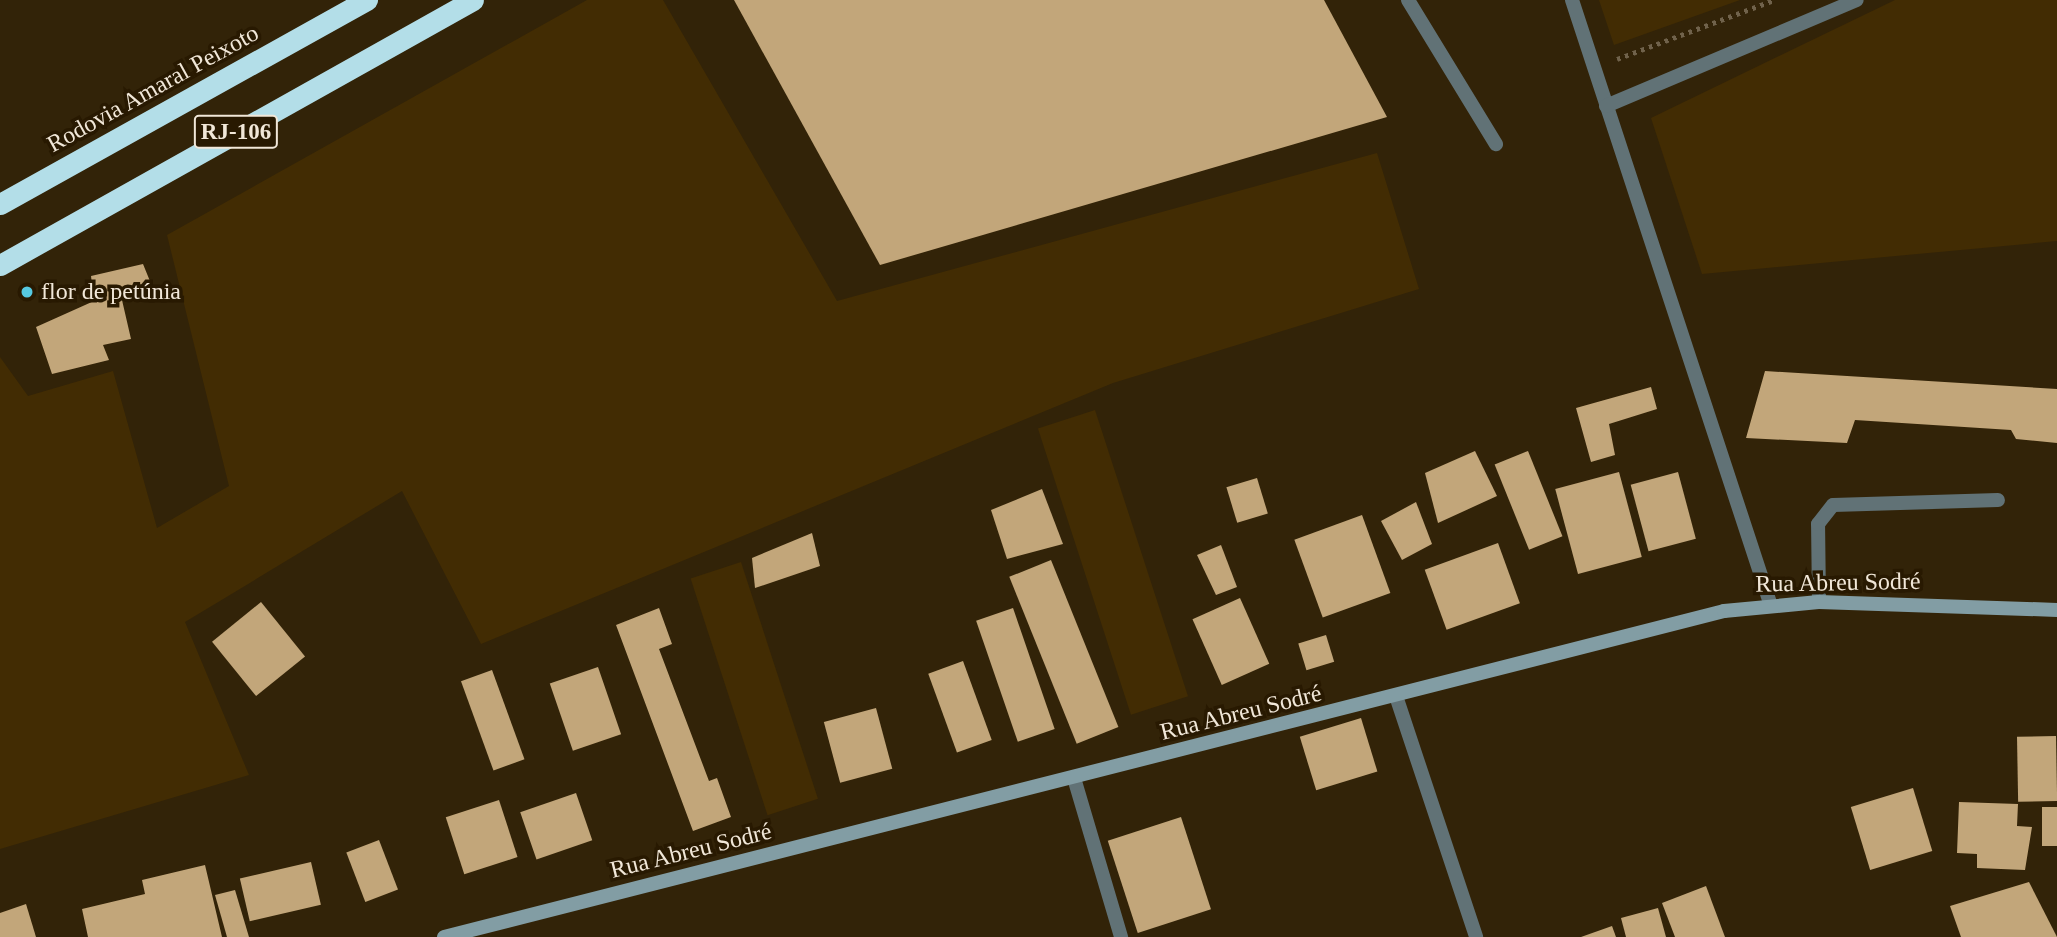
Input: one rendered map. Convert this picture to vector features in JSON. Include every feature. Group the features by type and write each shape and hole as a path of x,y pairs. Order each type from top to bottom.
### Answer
{"highway":[{"name":"Rodovia Amaral Peixoto","path":"0,204 367,0"},
{"name":"RJ-106","path":"0,265 473,0"}],"main road":[{"name":"Rua Abreu Sodré","path":"444,937 1770,603 1819,602 2057,610"}],"street":[{"path":"1408,0 1496,144"},
{"path":"1572,0 1770,603"},
{"path":"1606,106 1857,0"},
{"path":"1819,602 1818,524 1833,505 1998,500"},
{"path":"1396,696 1476,937"},
{"path":"1074,778 1121,937"}],"path":[{"path":"1609,58 1774,0"}],"shaded area":[{"path":"587,0 663,0 837,301 1377,153 1419,289 1113,383 481,644 402,491 185,622 249,775 0,849 0,357 28,396 113,371 157,528 229,486 167,235"},
{"path":"1599,0 1740,0 1614,45"},
{"path":"1895,0 2057,0 2057,241 1702,274 1651,118"},
{"path":"1095,410 1188,696 1131,715 1038,429"},
{"path":"741,562 818,799 768,815 691,578"}],"building":[{"path":"734,0 1324,0 1387,117 880,265"},
{"path":"143,264 154,291 122,300 131,339 103,345 109,360 52,374 36,327 94,301 91,276"},
{"path":"1765,371 2057,389 2057,443 2016,439 2011,430 1855,420 1847,443 1746,438"},
{"path":"1651,387 1657,409 1609,424 1615,455 1591,462 1576,408"},
{"path":"1475,451 1497,496 1438,523 1425,473"},
{"path":"1528,451 1562,536 1529,550 1495,464"},
{"path":"1619,472 1642,557 1578,574 1555,489"},
{"path":"1678,472 1696,539 1649,551 1631,485"},
{"path":"1257,478 1268,513 1237,523 1226,487"},
{"path":"1042,489 1063,544 1007,559 991,510"},
{"path":"1416,502 1432,544 1402,560 1381,521"},
{"path":"1362,515 1390,593 1323,618 1294,540"},
{"path":"812,533 820,566 755,588 752,558"},
{"path":"1498,543 1520,603 1447,630 1425,570"},
{"path":"1221,545 1237,587 1216,595 1197,555"},
{"path":"1051,560 1118,727 1077,744 1009,577"},
{"path":"1240,598 1269,664 1222,685 1192,619"},
{"path":"261,602 305,656 256,696 212,642"},
{"path":"659,608 672,644 659,649 709,781 717,778 731,817 693,831 616,625"},
{"path":"1013,608 1055,729 1018,742 976,621"},
{"path":"1326,635 1334,662 1306,670 1298,643"},
{"path":"963,661 992,740 957,753 928,674"},
{"path":"598,667 621,734 573,751 550,684"},
{"path":"492,670 524,759 493,771 461,681"},
{"path":"876,708 892,769 840,783 824,722"},
{"path":"1361,718 1377,772 1316,790 1300,737"},
{"path":"2056,736 2057,801 2018,802 2017,737"},
{"path":"1913,788 1932,851 1870,870 1851,807"},
{"path":"576,793 592,840 536,859 520,812"},
{"path":"499,800 518,857 464,874 446,817"},
{"path":"1959,802 2018,804 2017,826 2032,827 2025,870 1977,868 1977,854 1957,853"},
{"path":"2042,807 2057,807 2057,846 2042,846"},
{"path":"1181,817 1211,909 1138,933 1108,841"},
{"path":"379,840 398,889 365,902 346,853"},
{"path":"311,862 321,905 250,921 240,878"},
{"path":"205,865 222,937 88,937 82,909 145,894 142,880"},
{"path":"2029,882 2057,937 1961,937 1950,906"},
{"path":"1706,886 1725,937 1675,937 1662,903"},
{"path":"235,890 249,937 227,937 215,895"},
{"path":"26,904 36,937 0,937 0,913"},
{"path":"1658,908 1666,937 1626,937 1621,918"},
{"path":"1612,926 1616,937 1581,937"}],"place":[{"name":"flor de petúnia","path":"27,292"}]}
